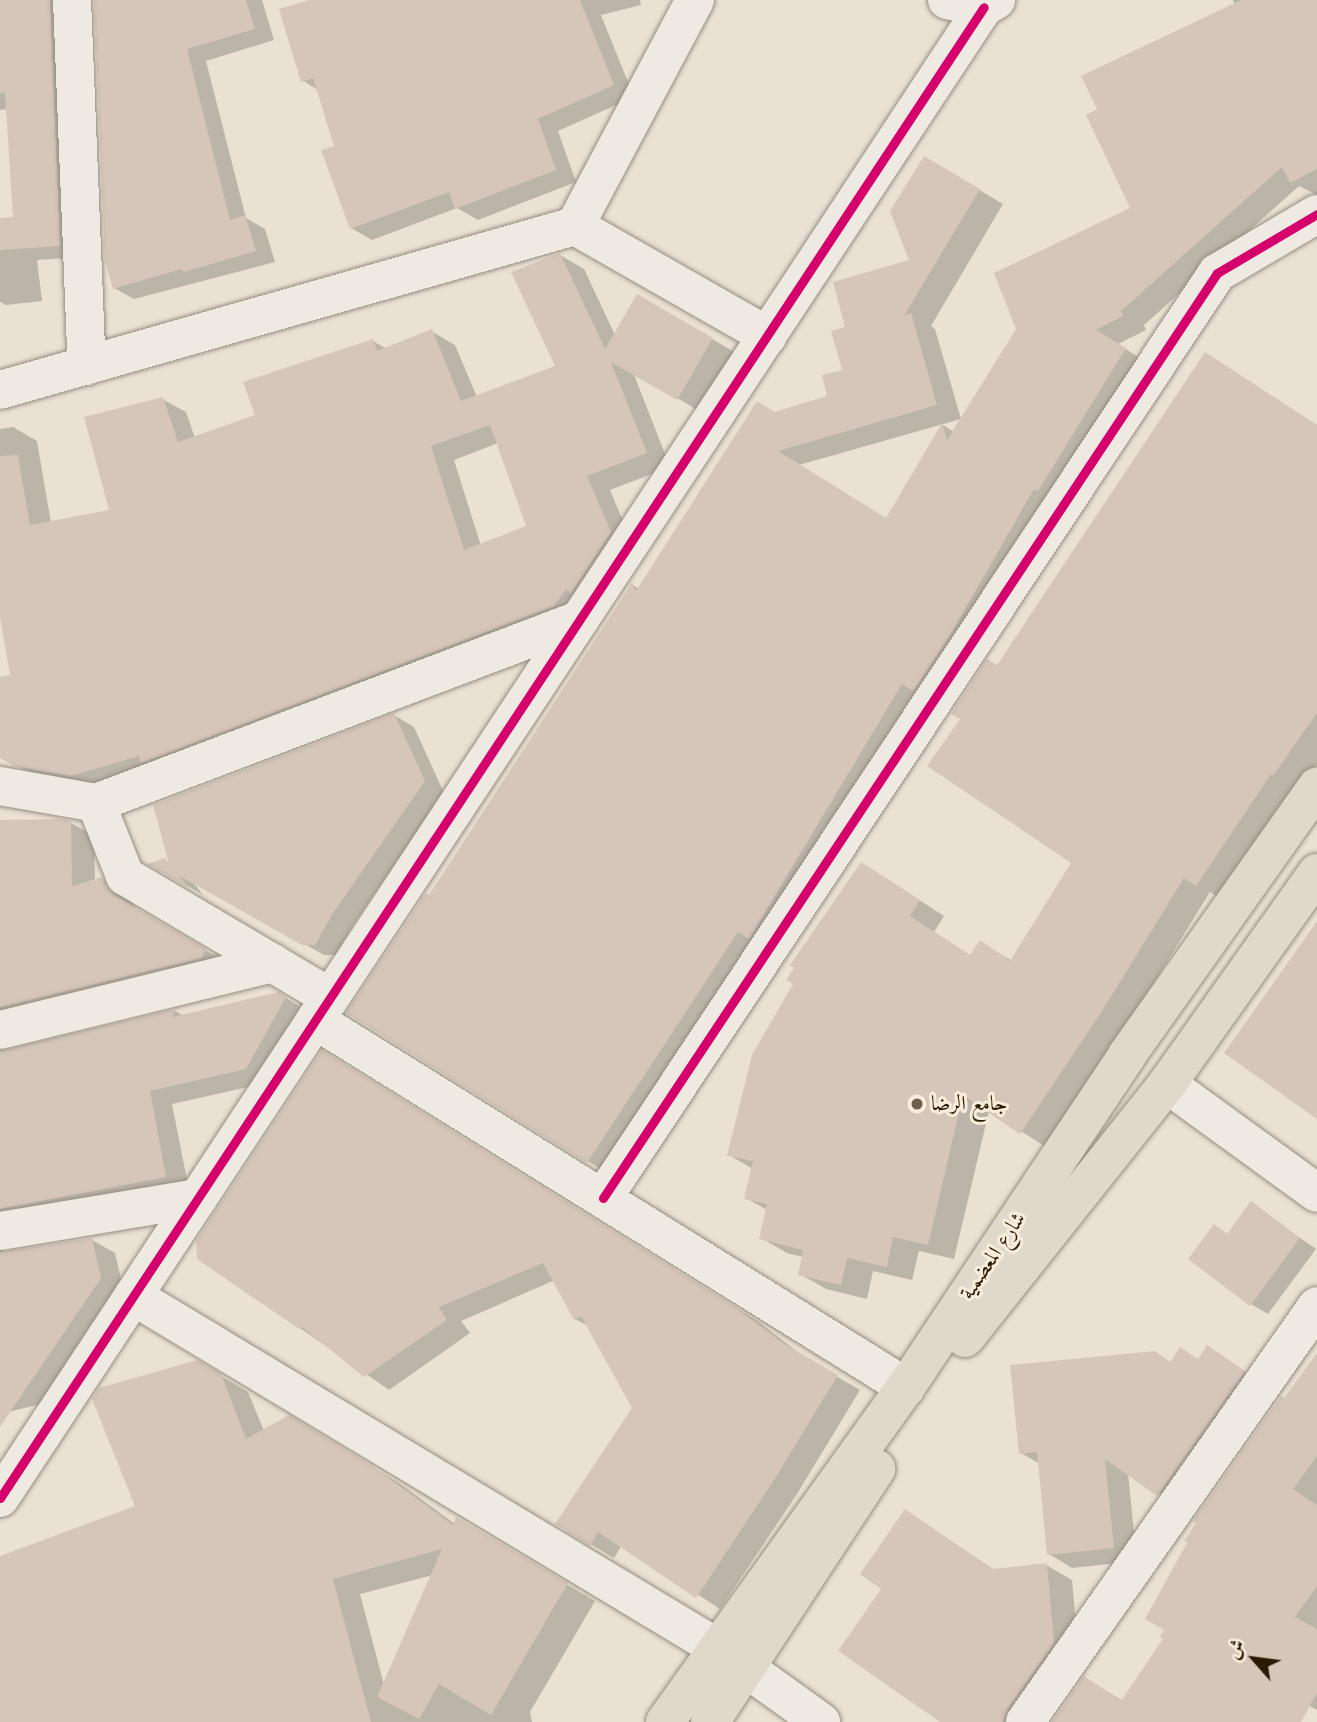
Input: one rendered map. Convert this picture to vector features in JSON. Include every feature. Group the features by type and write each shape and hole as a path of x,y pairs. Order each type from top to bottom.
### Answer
{"main road":[{"name":"شارع المعضمية","path":"710,1722 733,1658 906,1387 1127,1055 1317,787"},
{"name":"شارع المعضمية","path":"665,1722 733,1658 943,1367 1167,1084 1317,873"},
{"path":"1127,1055 1167,1084"}],"street":[{"path":"72,0 87,366"},
{"path":"575,226 695,0"},
{"path":"0,1498 768,335 976,2"},
{"path":"603,1198 1217,273 1317,214"},
{"path":"0,390 575,226 768,335"},
{"path":"0,786 96,803 579,620"},
{"path":"96,803 125,876 273,963 323,1008 603,1198 906,1387"},
{"path":"0,1030 273,963"},
{"path":"1167,1084 1317,1193"},
{"path":"0,1231 198,1198"},
{"path":"134,1296 733,1658 821,1722"},
{"path":"1025,1722 1317,1306"}],"building":[{"path":"0,0 50,0 60,246 0,250 0,218 13,217 5,93 0,93"},
{"path":"94,0 246,0 255,29 187,49 230,220 245,215 256,251 113,289 105,261"},
{"path":"309,0 580,0 614,85 538,119 556,170 455,209 449,192 350,229 321,150 334,146 313,78 301,82 279,9"},
{"path":"1241,0 1317,0 1317,169 1290,183 1282,167 1121,311 1123,316 1096,330 1126,348 1038,491 1034,489 950,635 913,691 902,684 749,939 738,932 587,1163 346,1013 426,893 429,895 632,583 636,591 757,401 774,412 827,396 822,375 842,370 831,331 845,327 833,282 909,260 890,211 924,156 980,189 904,316 911,313 937,405 778,451 886,518 942,423 947,440 1016,329 994,273 1130,208 1086,115 1097,109 1081,76"},
{"path":"560,253 605,349 637,294 713,338 677,400 611,362 647,453 587,476 611,532 571,593 566,589 554,606 141,763 139,756 71,776 14,766 0,758 0,677 10,675 0,617 0,456 18,455 30,525 109,510 84,417 163,397 178,442 255,415 243,382 373,339 377,351 432,329 461,401 555,366 511,272","holes":["490,425 526,526 464,550 431,446"]},
{"path":"1205,352 1317,425 1317,713 1273,776 1271,774 1196,886 1184,878 1104,1008 1020,1134 963,1095 928,1245 893,1237 887,1267 847,1258 841,1285 798,1275 803,1250 759,1239 767,1204 744,1199 753,1161 727,1156 752,1055 793,984 786,980 794,968 790,965 861,862 920,900 910,916 970,955 980,940 1010,961 1071,863 927,766 960,719 951,714 987,659 997,665"},
{"path":"394,713 425,781 333,913 315,945 302,945 178,875 189,888 147,864 165,858 169,864 153,805"},
{"path":"0,820 71,821 72,886 102,877 114,895 206,949 202,958 0,1007"},
{"path":"1317,921 1317,1119 1224,1053"},
{"path":"279,992 286,997 246,1069 150,1091 166,1177 0,1209 0,1051 176,1009 172,1017"},
{"path":"322,1050 732,1305 783,1343 838,1375 774,1480 696,1598 598,1532 590,1546 555,1524 632,1408 581,1316 574,1320 543,1263 439,1307 447,1320 364,1377 302,1327 299,1329 197,1259 196,1241"},
{"path":"1251,1201 1300,1238 1250,1306 1188,1259 1214,1224 1227,1234"},
{"path":"92,1238 101,1278 0,1427 0,1252"},
{"path":"1207,1345 1245,1371 1157,1496 1105,1459 1114,1548 1047,1555 1037,1452 1019,1454 1010,1365 1155,1351 1170,1362 1180,1347 1198,1359"},
{"path":"1317,1353 1317,1456 1293,1489 1317,1505 1317,1586 1295,1617 1317,1629 1317,1693 1301,1722 1052,1722 1084,1676 1121,1701 1163,1639 1160,1637 1164,1630 1145,1619 1188,1541 1184,1541 1196,1523 1193,1521 1281,1396 1284,1398"},
{"path":"197,1360 221,1374 246,1439 289,1415 371,1465 453,1525 456,1517 568,1583 491,1715 439,1684 419,1719 377,1697 442,1549 333,1579 371,1722 0,1722 0,1556 135,1506 92,1399 99,1388"},
{"path":"905,1509 992,1569 1047,1563 1054,1643 1007,1709 1003,1722 940,1722 838,1651 881,1589 860,1574"}],"cycle path":[{"path":"0,1498 984,7"},
{"path":"603,1198 1217,273 1317,214"}],"place":[{"name":"جامع الرضا","path":"917,1104"}]}
